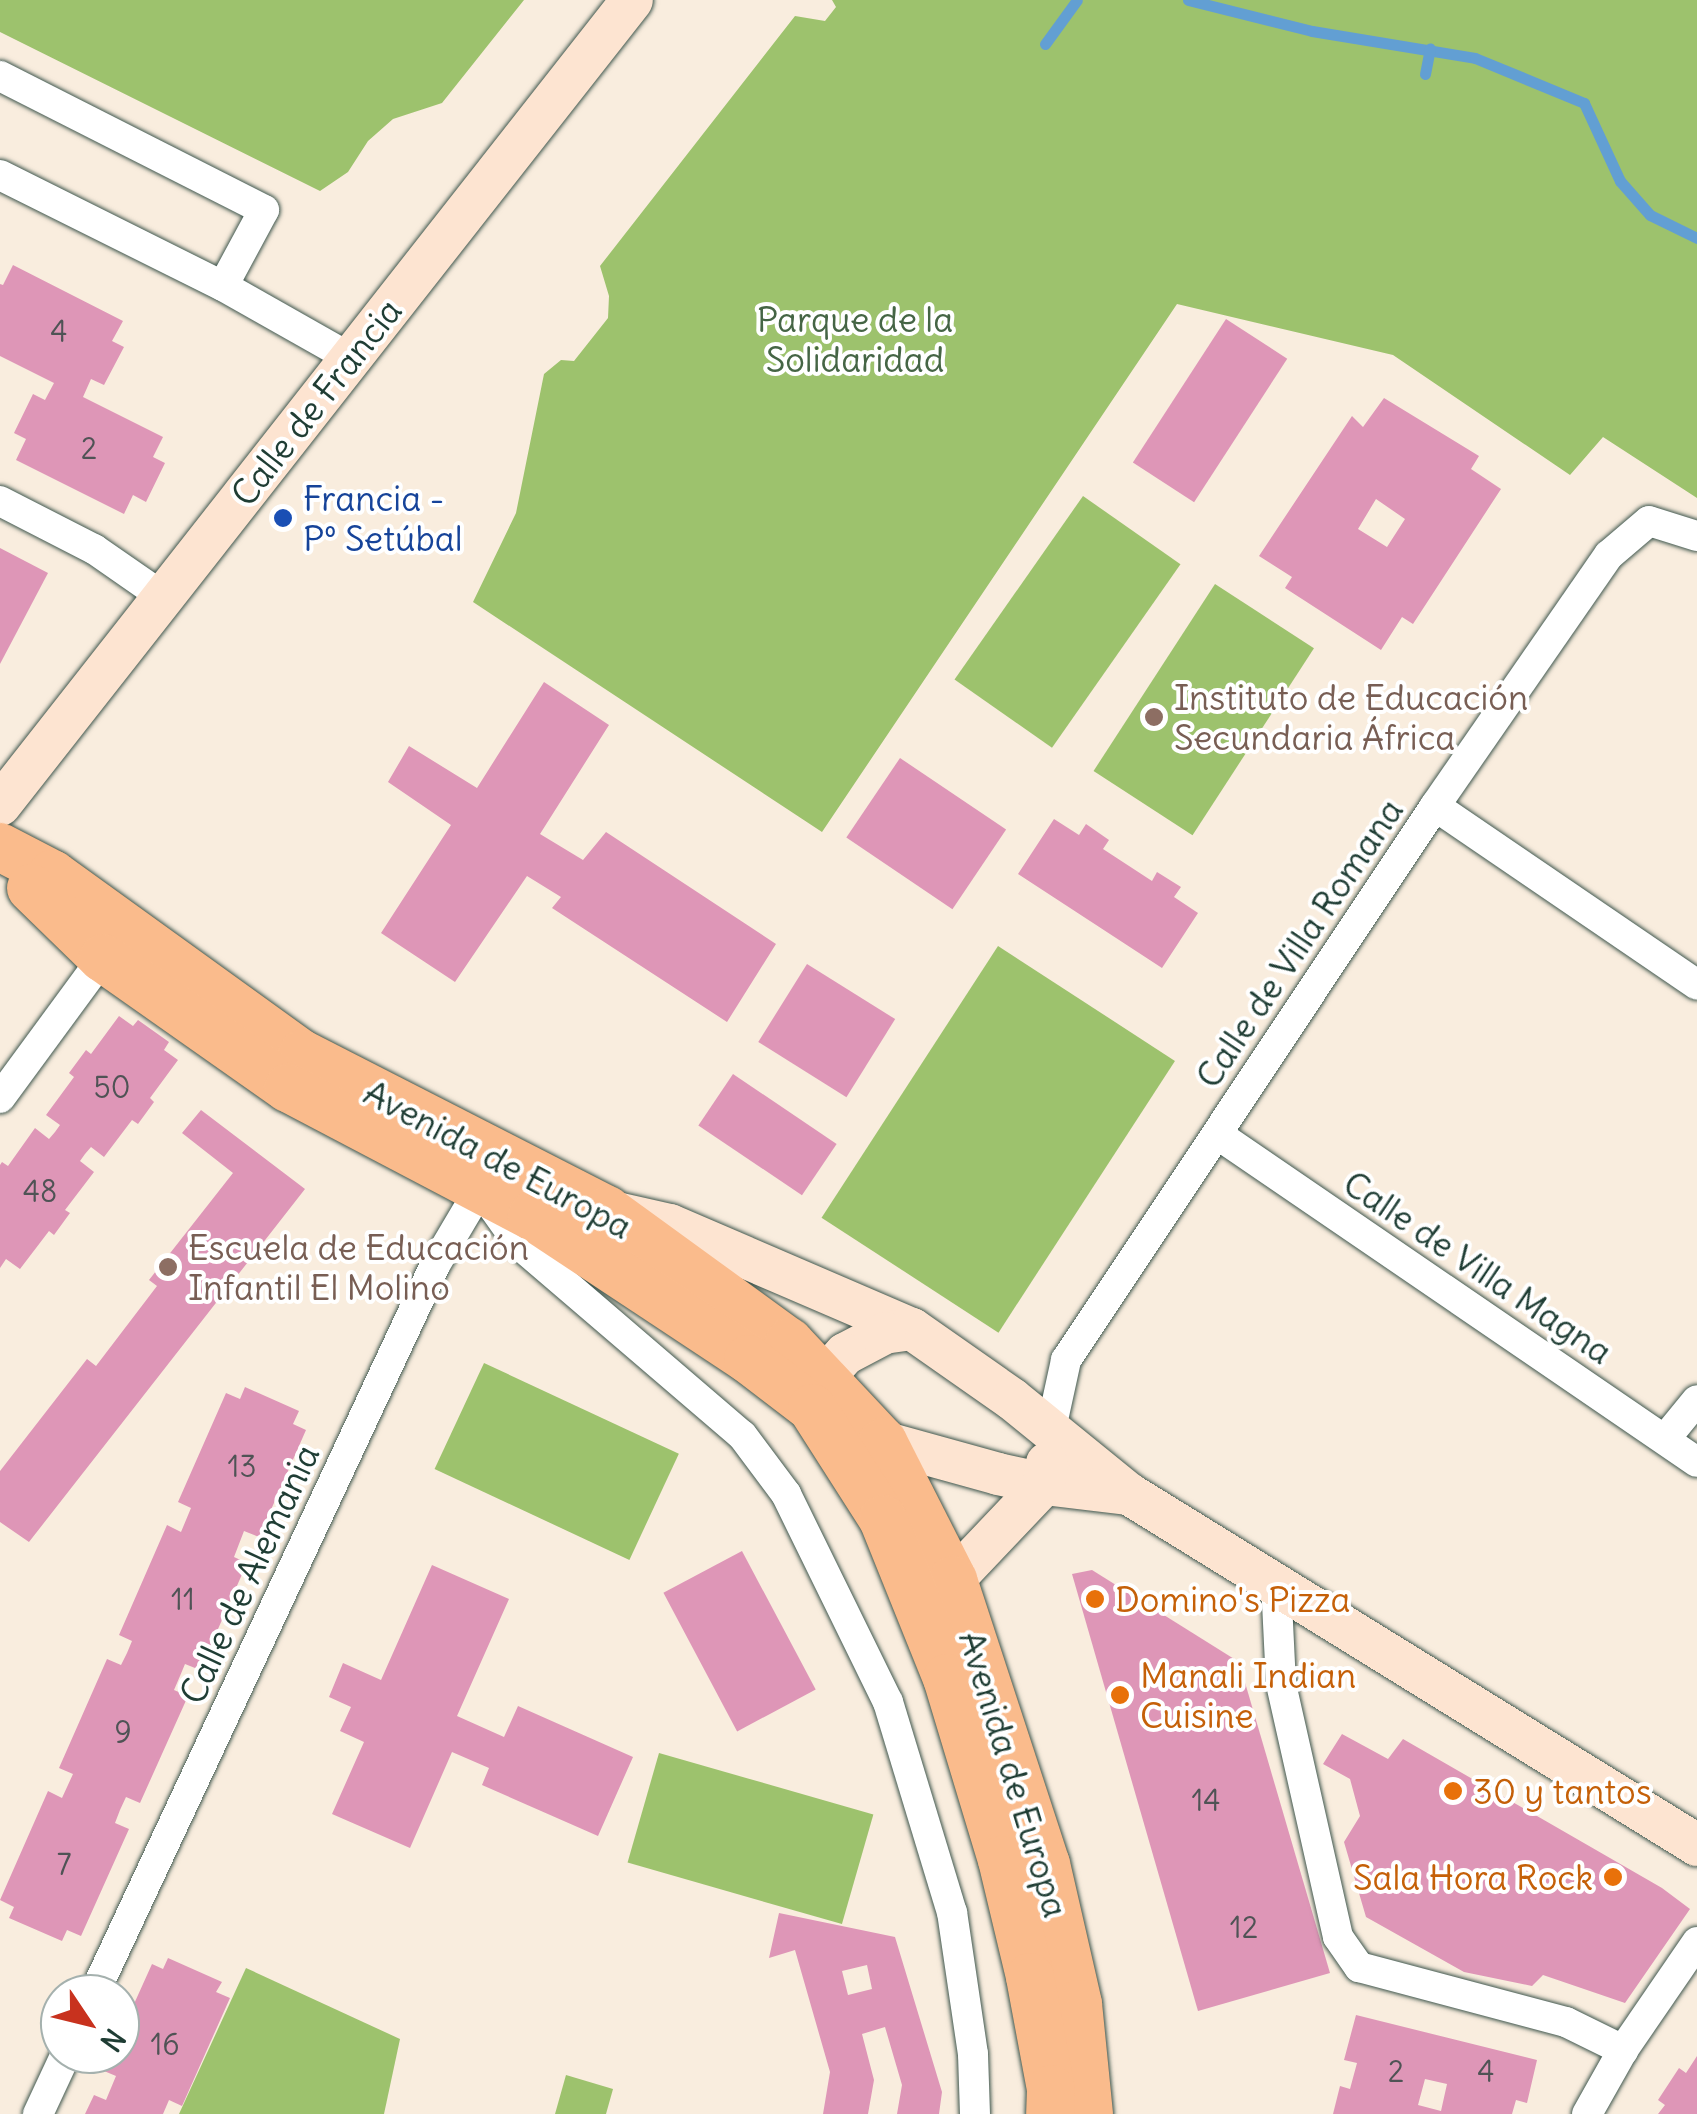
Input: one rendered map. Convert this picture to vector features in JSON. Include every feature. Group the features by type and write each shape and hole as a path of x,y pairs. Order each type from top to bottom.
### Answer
{"main road":[{"name":"Avenida de Europa","path":"0,846 52,874 302,1054 607,1210 789,1342 883,1518 947,1678 1002,1860 1030,1977 1052,2089 1050,2114"},
{"name":"Avenida de Europa","path":"0,857 103,958 288,1088 549,1227 748,1358 819,1392 883,1442 953,1580 1046,1864 1078,2004 1088,2114"}],"street":[{"name":"Calle de Francia","path":"0,805 632,0"},
{"path":"0,76 264,210 223,286"},
{"path":"0,174 223,286 352,359"},
{"path":"0,501 94,549 163,598"},
{"name":"Calle de Villa Romana","path":"1051,1428 1066,1360 1435,806 1609,555 1649,520 1697,536"},
{"path":"1435,806 1697,985"},
{"path":"0,1098 103,958"},
{"name":"Calle de Villa Magna","path":"1217,1134 1697,1462"},
{"name":"Calle de Alemania","path":"103,1974 434,1265 480,1189"},
{"name":"Avenida de Europa","path":"480,1189 520,1245 742,1435 786,1494 888,1702 906,1759 952,1912 973,2054 975,2114"},
{"path":"607,1210 670,1225 912,1329 1051,1428 1128,1494 1697,1845"},
{"path":"819,1392 859,1344 885,1333 912,1329"},
{"path":"1665,1439 1697,1400"},
{"path":"953,1580 1044,1484 1051,1428"},
{"path":"883,1442 1044,1484 1128,1494"},
{"path":"1276,1582 1281,1684 1338,1937 1359,1967 1566,2022 1623,2050"},
{"path":"1587,2114 1623,2050 1697,1942"},
{"path":"38,2114 57,2074"}],"green space":[{"path":"0,0 524,0 442,103 393,119 368,141 348,172 320,191 0,32"},
{"name":"Parque de la Solidaridad","path":"832,0 1697,0 1697,498 1603,437 1570,475 1393,355 1177,304 822,832 473,602 516,513 544,374 561,360 574,361 608,318 609,296 600,266 795,16 825,21 836,7"},
{"path":"1083,496 1180,564 1052,748 955,679"},
{"path":"1215,584 1314,648 1193,835 1094,771"},
{"path":"998,946 1175,1061 998,1333 822,1218"},
{"path":"484,1363 679,1454 629,1560 435,1469"},
{"path":"659,1753 873,1814 842,1924 628,1863"},
{"path":"246,1968 400,2039 384,2114 179,2114"},
{"path":"566,2075 613,2089 606,2114 555,2114"}],"building":[{"path":"13,265 123,321 112,341 124,347 104,385 91,379 83,397 163,437 153,457 165,463 146,502 133,495 124,514 16,460 26,439 14,433 33,394 45,400 54,383 0,356 0,284 3,285"},
{"path":"1226,319 1287,359 1194,502 1133,462"},
{"path":"1384,398 1479,456 1471,469 1501,489 1413,624 1402,617 1381,650 1285,588 1292,577 1259,556 1352,416 1363,427","holes":["1376,499 1405,519 1387,547 1358,529"]},
{"path":"0,548 48,573 0,664"},
{"path":"544,682 609,725 540,834 583,860 606,832 776,944 727,1022 552,908 561,897 527,876 455,982 381,933 451,825 388,782 409,746 477,788"},
{"path":"900,758 1006,830 952,909 846,838"},
{"path":"1054,819 1079,835 1086,824 1109,840 1103,849 1152,881 1157,872 1181,887 1174,897 1198,913 1162,968 1018,874"},
{"path":"807,964 895,1019 846,1097 758,1042"},
{"path":"119,1016 133,1026 138,1020 169,1042 164,1050 178,1060 150,1098 154,1102 138,1124 132,1120 104,1157 91,1147 80,1161 94,1172 65,1210 70,1213 54,1235 49,1231 20,1269 6,1259 0,1268 0,1165 2,1162 8,1166 35,1128 49,1139 55,1132 60,1125 46,1115 74,1077 69,1073 86,1050 91,1054"},
{"path":"733,1074 837,1144 802,1195 698,1125"},
{"path":"201,1110 305,1189 29,1542 0,1522 0,1471 87,1359 96,1366 157,1286 149,1280 233,1173 182,1133"},
{"path":"245,1387 299,1411 293,1424 306,1430 259,1537 244,1531 234,1557 247,1563 200,1670 185,1664 174,1690 188,1696 140,1803 126,1797 120,1810 115,1823 129,1829 81,1936 67,1930 62,1941 9,1918 14,1907 0,1900 48,1791 62,1798 73,1774 59,1768 107,1659 121,1665 127,1653 132,1641 119,1635 167,1525 181,1532 191,1508 178,1502 226,1393 240,1399"},
{"path":"742,1551 816,1690 737,1731 663,1593"},
{"path":"432,1565 509,1599 457,1716 504,1737 518,1706 633,1757 598,1836 482,1785 489,1768 452,1752 410,1848 332,1814 364,1742 340,1731 351,1707 329,1697 343,1663 381,1680"},
{"path":"1092,1570 1239,1662 1330,1973 1198,2011 1072,1574"},
{"path":"1342,1734 1388,1759 1403,1739 1662,1888 1690,1909 1625,2003 1543,1975 1532,1986 1464,1972 1366,1917 1344,1842 1360,1816 1350,1779 1323,1764"},
{"path":"779,1913 895,1937 942,2092 939,2114 897,2114 902,2085 885,2027 862,2034 874,2080 868,2114 823,2114 830,2072 795,1950 769,1958","holes":["867,1965 872,1989 848,1995 842,1971"]},
{"path":"168,1958 222,1982 216,1992 230,1998 182,2106 169,2100 163,2114 85,2114 94,2095 106,2100 116,2076 111,2074 140,2074 140,1991 152,1964 163,1969"},
{"path":"1356,2015 1537,2060 1527,2103 1516,2100 1512,2114 1333,2114 1340,2086 1350,2089 1357,2063 1344,2060","holes":["1425,2079 1447,2084 1441,2111 1418,2105"]},
{"path":"1697,2056 1697,2114 1658,2114 1665,2105 1658,2100 1679,2068 1686,2073"}],"waterway":[{"path":"1045,44 1077,0"},
{"path":"1188,0 1312,31 1475,58 1584,103 1620,181 1650,215 1697,238"},
{"path":"1425,74 1430,48"}],"place":[{"name":"Francia - Pº Setúbal","path":"283,518"},
{"name":"Instituto de Educación Secundaria África","path":"1154,717"},
{"name":"Escuela de Educación Infantil El Molino","path":"168,1267"},
{"name":"Domino's Pizza","path":"1095,1599"},
{"name":"Manali Indian Cuisine","path":"1120,1695"},
{"name":"30 y tantos","path":"1453,1791"},
{"name":"Sala Hora Rock","path":"1613,1877"}]}
